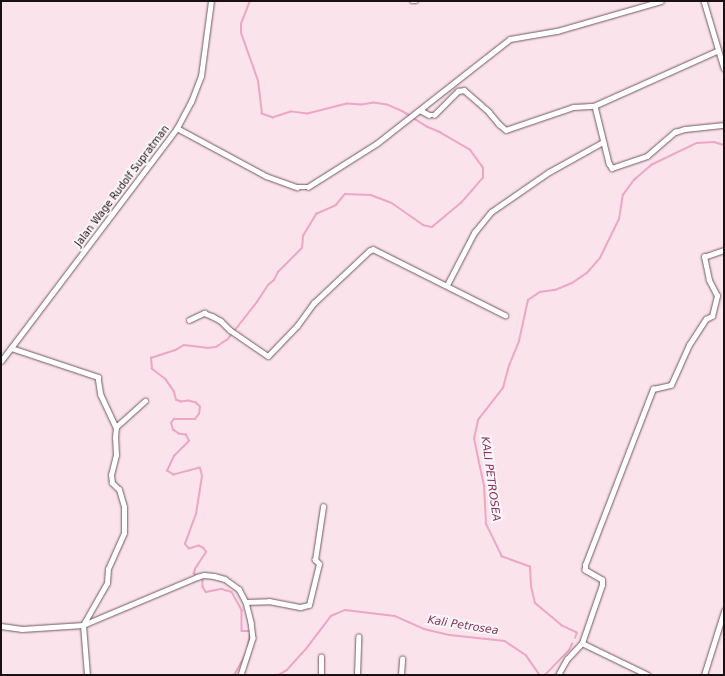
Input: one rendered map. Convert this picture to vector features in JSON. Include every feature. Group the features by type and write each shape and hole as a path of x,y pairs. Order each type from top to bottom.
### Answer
{"street":[{"name":"Jalan Wage Rudolf Supratman","path":"1,361 177,128 191,102 201,76 211,1"},
{"path":"177,128 266,176 297,187 308,187 376,144 510,39 553,32 661,1"},
{"path":"704,1 724,68"},
{"path":"418,112 434,115 458,91 464,90 490,112 499,124 506,130 573,107 595,106 718,51"},
{"path":"595,106 610,167 615,168 651,154 675,132 696,127 724,125"},
{"path":"447,285 474,233 490,212 549,172 604,142"},
{"path":"189,320 204,313 222,321 230,330 238,334 268,356 297,326 314,303 371,250 376,250 505,315"},
{"path":"558,675 567,659 582,643 602,583 600,579 585,570 585,565 653,389 656,387 671,385 689,345 706,319 712,316 717,296 709,280 704,257 724,250"},
{"path":"11,348 98,377 101,395 116,427 116,455 111,475 112,483 119,490 124,507 124,533 108,569 107,583 84,625 87,675"},
{"path":"116,427 145,401"},
{"path":"246,602 269,601 300,607 309,605 319,564 315,560 323,507"},
{"path":"1,626 22,629 84,625 197,577 214,576 229,581 239,589 246,602 253,629 252,638 241,675"},
{"path":"704,675 724,611"},
{"path":"357,675 358,638"},
{"path":"582,643 648,675"},
{"path":"321,657 321,675"},
{"path":"401,675 402,659"}],"waterway":[{"path":"197,576 194,574 195,569 206,552 199,546 189,549 185,544 196,514 202,476 200,468 174,475 167,471 174,456 189,441 186,435 179,434 173,430 171,423 174,419 195,419 199,414 200,407 196,403 189,401 181,402 176,400 174,392 166,380 152,369 151,358 176,350 184,345 207,348 216,347 228,339 257,302 268,285 274,280 278,272 302,248 303,236 316,214 336,205 345,194 371,195 392,203 423,225 432,227 461,203 483,178 483,168 470,150 441,133 427,127 403,112 387,105 374,103 362,105 347,104 308,114 291,112 273,118 262,114 258,81 241,33 241,24 250,1"},
{"name":"KALI PETROSEA","path":"575,638 577,633 562,626 535,603 531,587 530,567 502,557 486,524 484,486 474,439 478,420 503,388 509,366 519,341 528,300 540,292 555,290 572,283 587,273 600,258 619,219 623,195 634,180 651,165 697,143 714,142 724,145"},
{"path":"201,578 203,579 203,587 206,592 222,589 232,592 242,610 242,631 250,631"},
{"name":"Kali Petrosea","path":"279,675 287,670 306,649 331,616 345,610 395,616 424,629 450,635 505,641 526,655 540,675"},
{"path":"248,646 250,634"},
{"name":"Kali Petrosea","path":"545,675 569,650 572,644"},
{"path":"234,675 246,654"}]}
